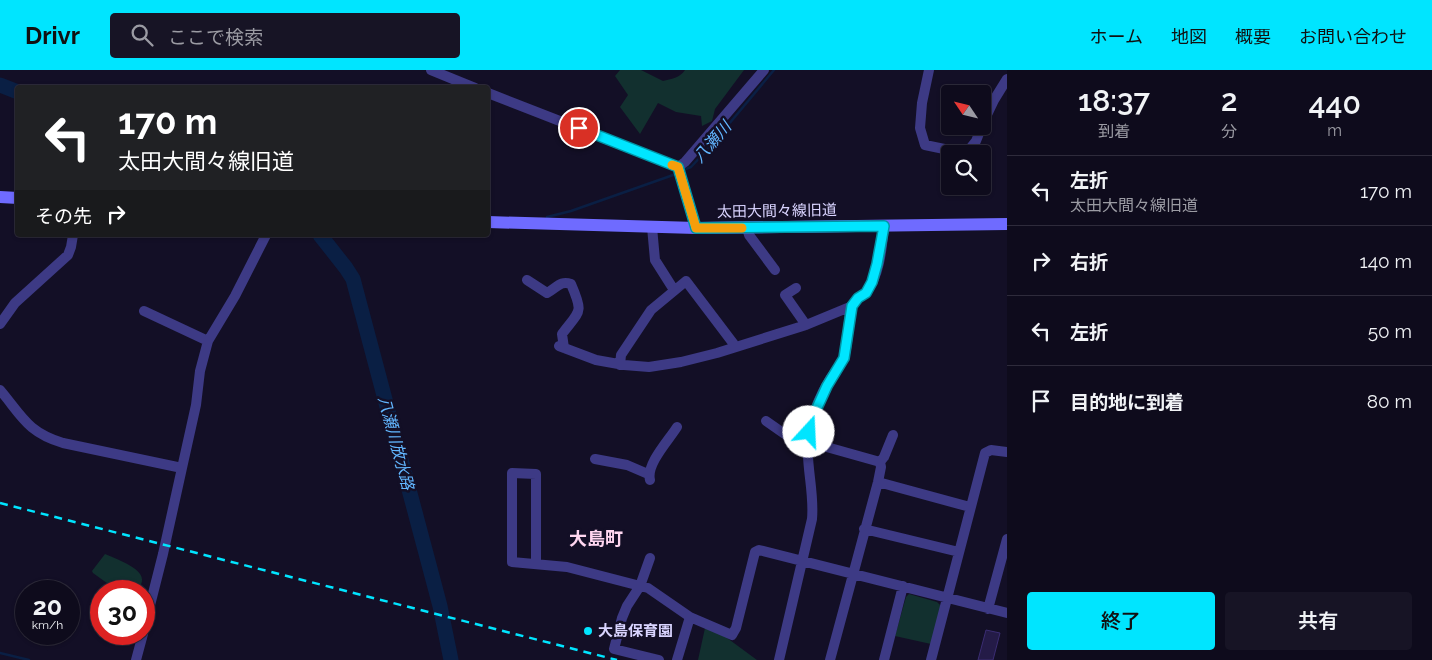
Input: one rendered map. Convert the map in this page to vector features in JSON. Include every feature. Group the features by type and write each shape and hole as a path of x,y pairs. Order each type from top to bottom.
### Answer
{"street":[{"path":"431,70 468,85"},
{"path":"696,228 680,172 685,162 764,70"},
{"path":"929,70 922,103 920,128 925,145 949,150 968,151 978,135"},
{"path":"991,106 1007,79"},
{"path":"490,94 680,172"},
{"path":"0,197 15,198"},
{"name":"太田大間々線旧道","path":"490,222 696,228 1007,224"},
{"path":"779,660 804,560 814,508 807,444 811,421 827,386 844,358 852,306 858,298 866,293 872,282 884,226"},
{"path":"652,227 655,260 674,290"},
{"path":"747,228 749,235 775,270"},
{"path":"0,324 15,303 68,255 73,237"},
{"path":"155,586 196,405 200,372 208,341 235,296 265,237"},
{"path":"527,280 547,293 560,283 571,284 580,304 580,311 562,334 561,347 596,360 620,365 649,367 681,362 806,326 852,306"},
{"path":"620,365 621,355 651,310 686,281 736,347"},
{"path":"796,288 785,295 806,326"},
{"path":"144,311 208,341"},
{"path":"0,390 27,424 47,438 182,468"},
{"path":"766,421 796,442 816,444 880,462"},
{"path":"595,459 627,465 649,477 651,465 677,427"},
{"path":"830,660 878,482 880,462 893,435"},
{"path":"931,660 985,453 991,450 1007,452"},
{"path":"536,563 536,474 512,473 512,562 567,567 640,586 657,593 690,617 732,635 736,628 757,550 804,560 1007,613"},
{"path":"878,482 970,507"},
{"path":"864,529 959,552"},
{"path":"988,608 1004,565 1007,539"},
{"path":"650,558 640,586 627,606 622,618 614,649 659,660"},
{"path":"884,660 903,586"},
{"path":"677,660 690,617"},
{"path":"136,660 140,645"}],"green space":[{"path":"620,70 641,70 663,81 678,76 685,70 744,70 715,109 712,121 702,126 701,116 676,112 658,103 640,134 620,107 628,95 615,76"},
{"path":"105,554 138,571 142,580 103,580 92,571"},
{"path":"909,594 937,602 941,606 931,644 895,636 906,597"},
{"path":"705,628 723,635 757,660 698,660"}],"building":[{"path":"986,630 1000,633 993,660 978,660"}],"waterway":[{"name":"八瀬川","path":"683,170 691,167 708,149 774,70"},
{"name":"八瀬川","path":"0,85 15,91"},
{"name":"八瀬川","path":"547,217 571,211 676,174"},
{"name":"八瀬川放水路","path":"322,237 353,279 440,606 451,660"},
{"path":"0,653 29,660"}],"railway":[{"path":"0,503 617,660"}],"slow traffic":[{"path":"672,165 678,167 683,180 696,228 742,228"}],"place":[{"name":"大島保育園","path":"588,631"}],"district":[{"name":"大島町","path":"596,538"}],"route":[{"path":"579,128 678,167 696,228 884,226 872,282 866,293 858,298 852,306 844,358 830,379 811,421 809,432"}]}
